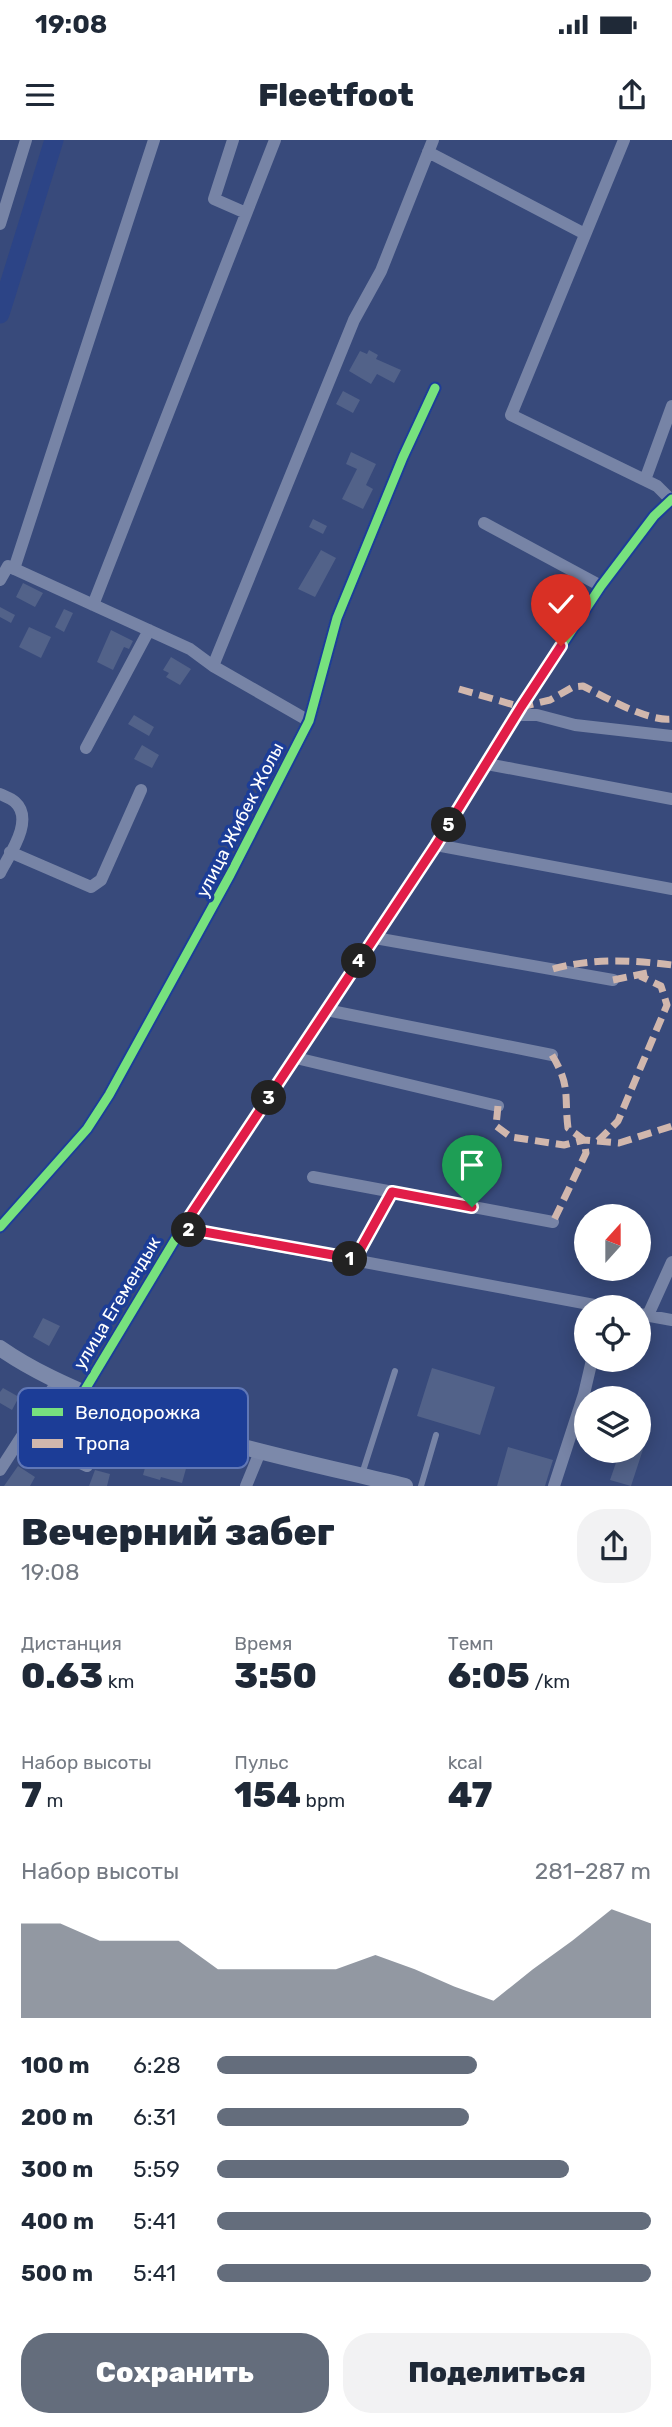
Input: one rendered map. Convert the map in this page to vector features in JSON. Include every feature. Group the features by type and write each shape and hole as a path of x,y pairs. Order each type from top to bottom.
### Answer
{"main road":[{"path":"0,1348 71,1388"},
{"path":"248,1449 405,1486"}],"street":[{"path":"0,224 26,140"},
{"path":"14,569 154,140"},
{"path":"233,140 214,198 246,213"},
{"path":"93,605 275,140"},
{"path":"624,140 511,415 657,486 671,499"},
{"path":"213,666 354,320 381,271 430,146 585,234"},
{"name":"улица Жибек Жолы","path":"0,1227 87,1129 230,875 309,721 337,618 435,388"},
{"path":"645,480 672,406"},
{"name":"улица Егемендык","path":"86,1388 182,1228 436,845 516,715 601,586 654,516 671,499"},
{"path":"484,523 601,586"},
{"path":"0,580 8,566 149,630 190,649 213,666 309,721"},
{"path":"86,748 149,630"},
{"path":"516,715 537,715 575,724 672,736"},
{"path":"487,764 672,799"},
{"path":"10,852 91,887 102,880 141,790"},
{"path":"0,794 15,802 21,810 23,821 0,873"},
{"path":"436,845 672,889"},
{"path":"375,938 613,980"},
{"path":"326,1010 552,1055"},
{"path":"296,1058 498,1106"},
{"path":"313,1177 552,1222"},
{"path":"355,1259 392,1192"},
{"path":"182,1228 574,1301"},
{"path":"651,1300 672,1262"},
{"path":"651,1316 672,1320"},
{"path":"554,1486 589,1372"},
{"name":"улица Егемендык","path":"53,1388 57,1382"},
{"name":"улица Егемендык","path":"0,1469 18,1442"},
{"path":"246,1486 260,1452"}],"lane":[{"path":"362,1475 395,1371"},
{"path":"421,1486 436,1435"}],"building":[{"path":"369,350 378,355 376,359 401,370 394,383 377,374 371,384 349,371 360,351 367,354"},
{"path":"343,391 360,400 353,413 336,404"},
{"path":"351,452 376,464 366,485 373,489 363,509 342,499 357,469 346,464"},
{"path":"313,519 327,526 323,534 309,527"},
{"path":"321,550 336,558 315,597 298,589"},
{"path":"23,583 43,593 35,607 16,597"},
{"path":"0,607 15,615 11,623 0,617"},
{"path":"64,609 73,613 64,632 55,627"},
{"path":"29,627 51,637 41,658 19,647"},
{"path":"111,630 133,641 129,649 124,647 113,670 97,662"},
{"path":"171,657 191,669 180,685 166,677 169,673 163,670"},
{"path":"134,715 154,727 149,736 128,724"},
{"path":"142,745 159,755 152,768 134,759"},
{"path":"43,1318 60,1326 49,1346 33,1337"},
{"path":"432,1368 495,1387 480,1435 417,1416"},
{"path":"3,1388 18,1396 12,1410 0,1403 0,1392"},
{"path":"508,1447 553,1460 545,1486 497,1486"},
{"path":"616,1463 639,1463 631,1486 610,1480"},
{"path":"18,1466 35,1477 30,1486 4,1486"},
{"path":"145,1468 186,1468 182,1483 143,1475"},
{"path":"95,1470 110,1474 107,1486 89,1486"}],"waterway":[{"path":"0,314 54,140"}],"marked path":[{"path":"459,689 521,707 550,700 573,687 583,686 639,713 672,719"},
{"path":"553,969 612,961 672,965"},
{"path":"613,980 647,973"},
{"path":"598,1141 618,1121 667,1005 661,986 640,976"},
{"path":"552,1055 566,1091 568,1128 584,1140 586,1153 553,1222"},
{"path":"498,1106 496,1126 511,1137 564,1145 584,1140 619,1143 672,1126"}],"cycle path":[{"path":"0,1227 87,1129 109,1095 230,875 309,721 337,618 403,457 435,388"},
{"path":"86,1388 182,1228 436,845 521,707 601,586 654,516 672,499"}],"route":[{"path":"472,1207 392,1192 355,1259 182,1228 436,845 561,646"}]}
